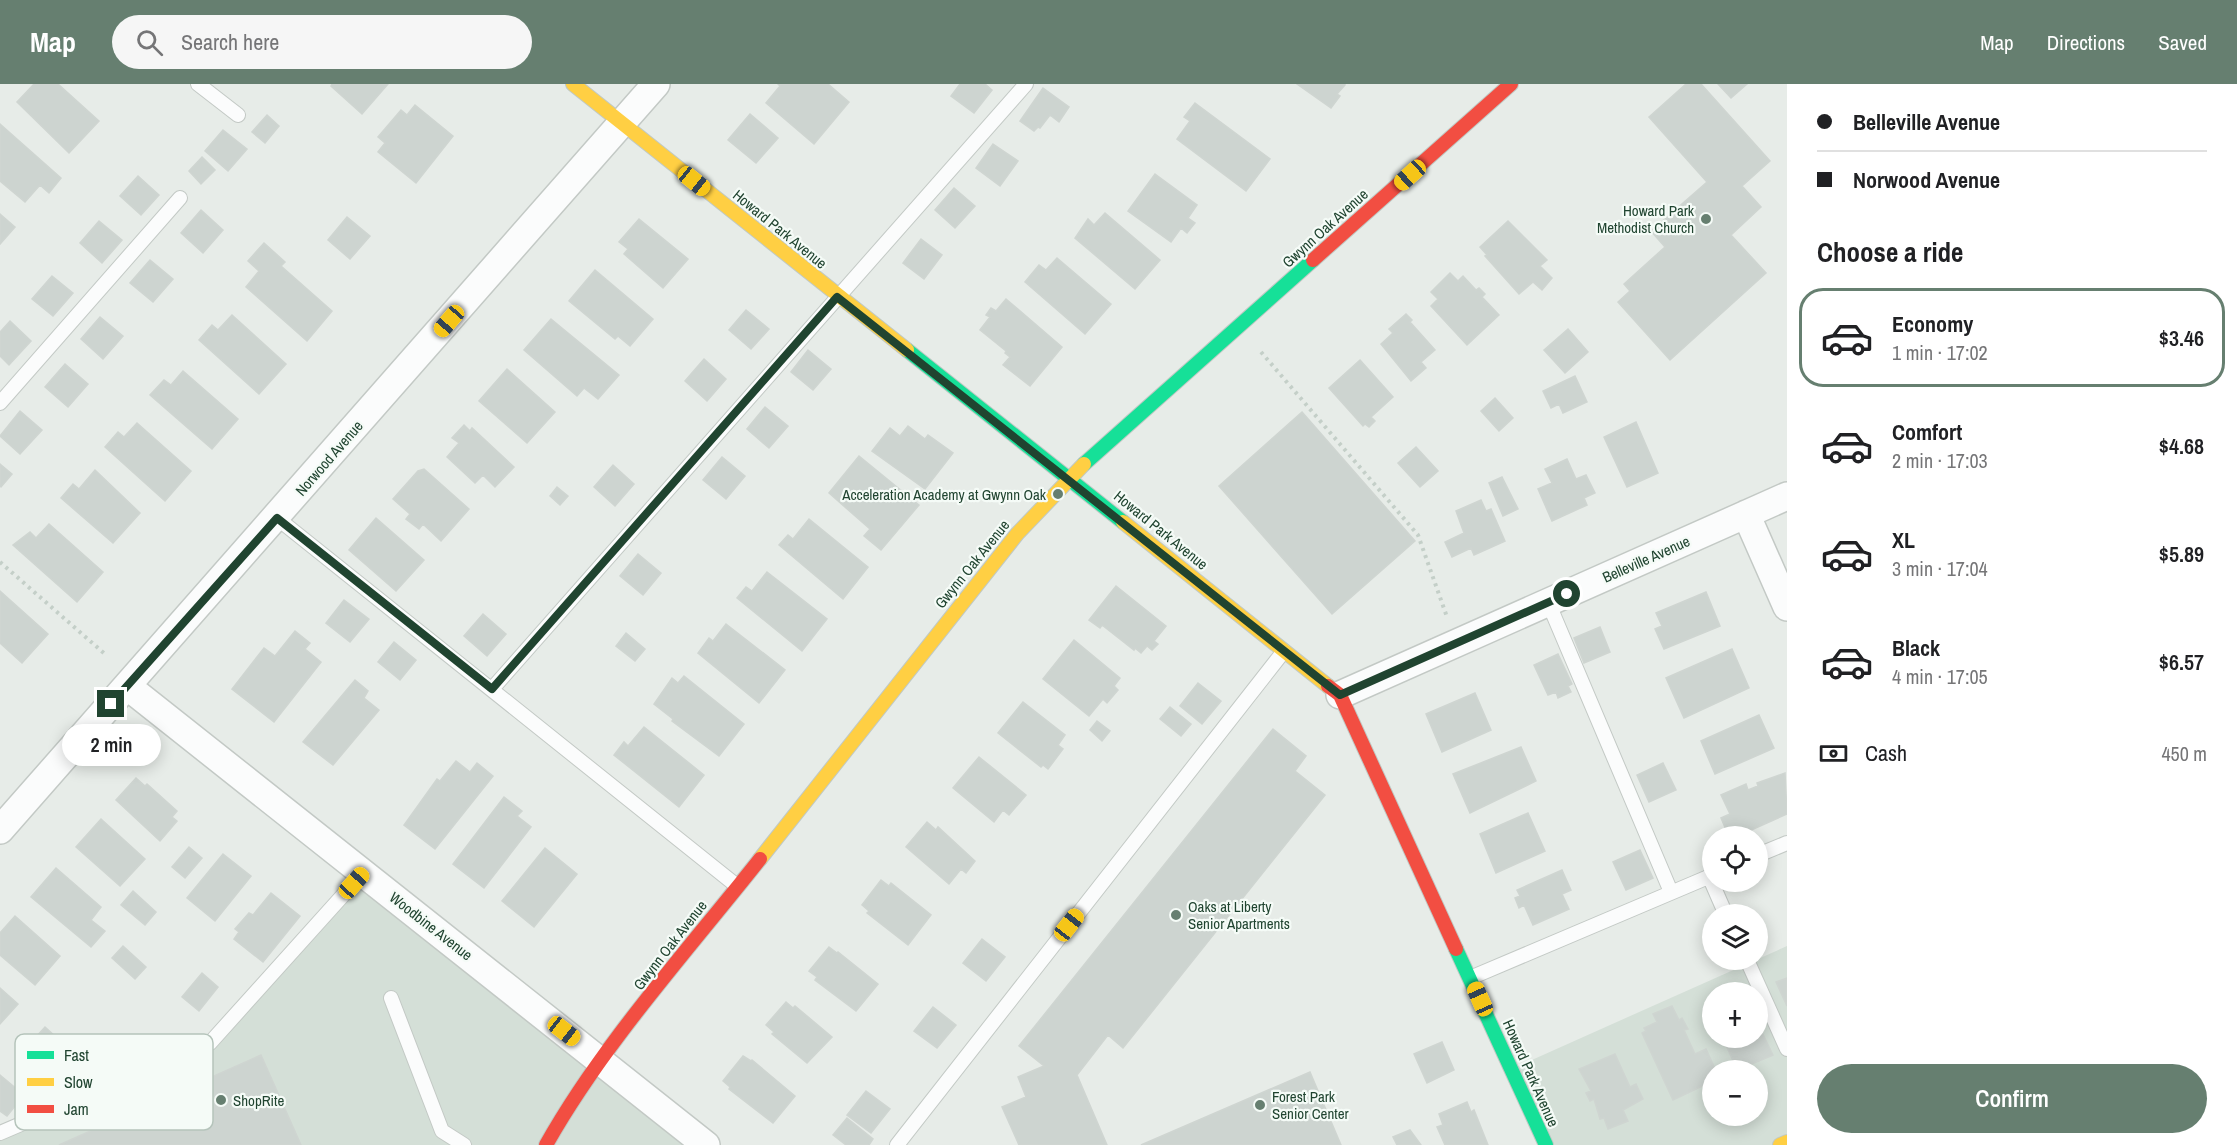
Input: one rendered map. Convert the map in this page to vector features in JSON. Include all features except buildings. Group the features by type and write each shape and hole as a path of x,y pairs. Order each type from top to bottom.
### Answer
{"street":[{"name":"Howard Park Avenue","path":"573,84 837,297 1069,478 1340,695 1546,1145"},
{"name":"Norwood Avenue","path":"0,830 277,518 656,84"},
{"name":"Gwynn Oak Avenue","path":"546,1145 565,1111 601,1060 1010,542 1069,478 1511,84"},
{"name":"Belleville Avenue","path":"1340,695 1787,496"},
{"path":"1746,514 1787,607"},
{"name":"Woodbine Avenue","path":"127,686 706,1145"},
{"path":"1780,1145 1787,1142"}],"lane":[{"path":"198,84 238,116"},
{"path":"492,689 1026,84"},
{"path":"0,403 180,198"},
{"path":"277,518 737,886"},
{"path":"1548,602 1671,892"},
{"path":"897,1145 1285,650"},
{"path":"1768,851 1787,843"},
{"path":"213,1040 363,873"},
{"path":"1470,978 1702,880"},
{"path":"1751,970 1787,1049"},
{"path":"391,998 442,1131 464,1145"},
{"path":"0,1133 15,1127"}],"path":[{"path":"1261,352 1418,535 1458,642"},
{"path":"0,562 106,655"}],"shaded area":[{"path":"358,874 701,1145 0,1145 0,1134 15,1127 15,1130 213,1130 212,1034"},
{"path":"1787,946 1787,1145 1539,1145 1507,1071 1702,984 1702,1048 1768,1048 1768,982 1706,982 1733,970 1768,970 1768,954"}],"traffic: fast":[{"path":"1084,464 1313,260"},
{"path":"907,350 1123,522"},
{"path":"1456,949 1546,1145"}],"traffic: slow":[{"path":"573,84 907,350"},
{"path":"760,859 1017,534 1084,464"},
{"path":"1123,522 1328,686"},
{"path":"1780,1145 1787,1142"}],"traffic: jam":[{"path":"1313,260 1511,84"},
{"path":"1328,686 1340,695 1456,949"},
{"path":"546,1145 568,1108 619,1035 760,859"}],"place":[{"name":"Howard Park Methodist Church","path":"1706,219"},
{"name":"Acceleration Academy at Gwynn Oak","path":"1058,494"},
{"name":"Oaks at Liberty Senior Apartments","path":"1176,915"},
{"name":"ShopRite","path":"221,1100"},
{"name":"Forest Park Senior Center","path":"1260,1105"}],"route":[{"path":"111,704 277,518 492,689 837,297 1069,478 1340,695 1567,594"}]}
